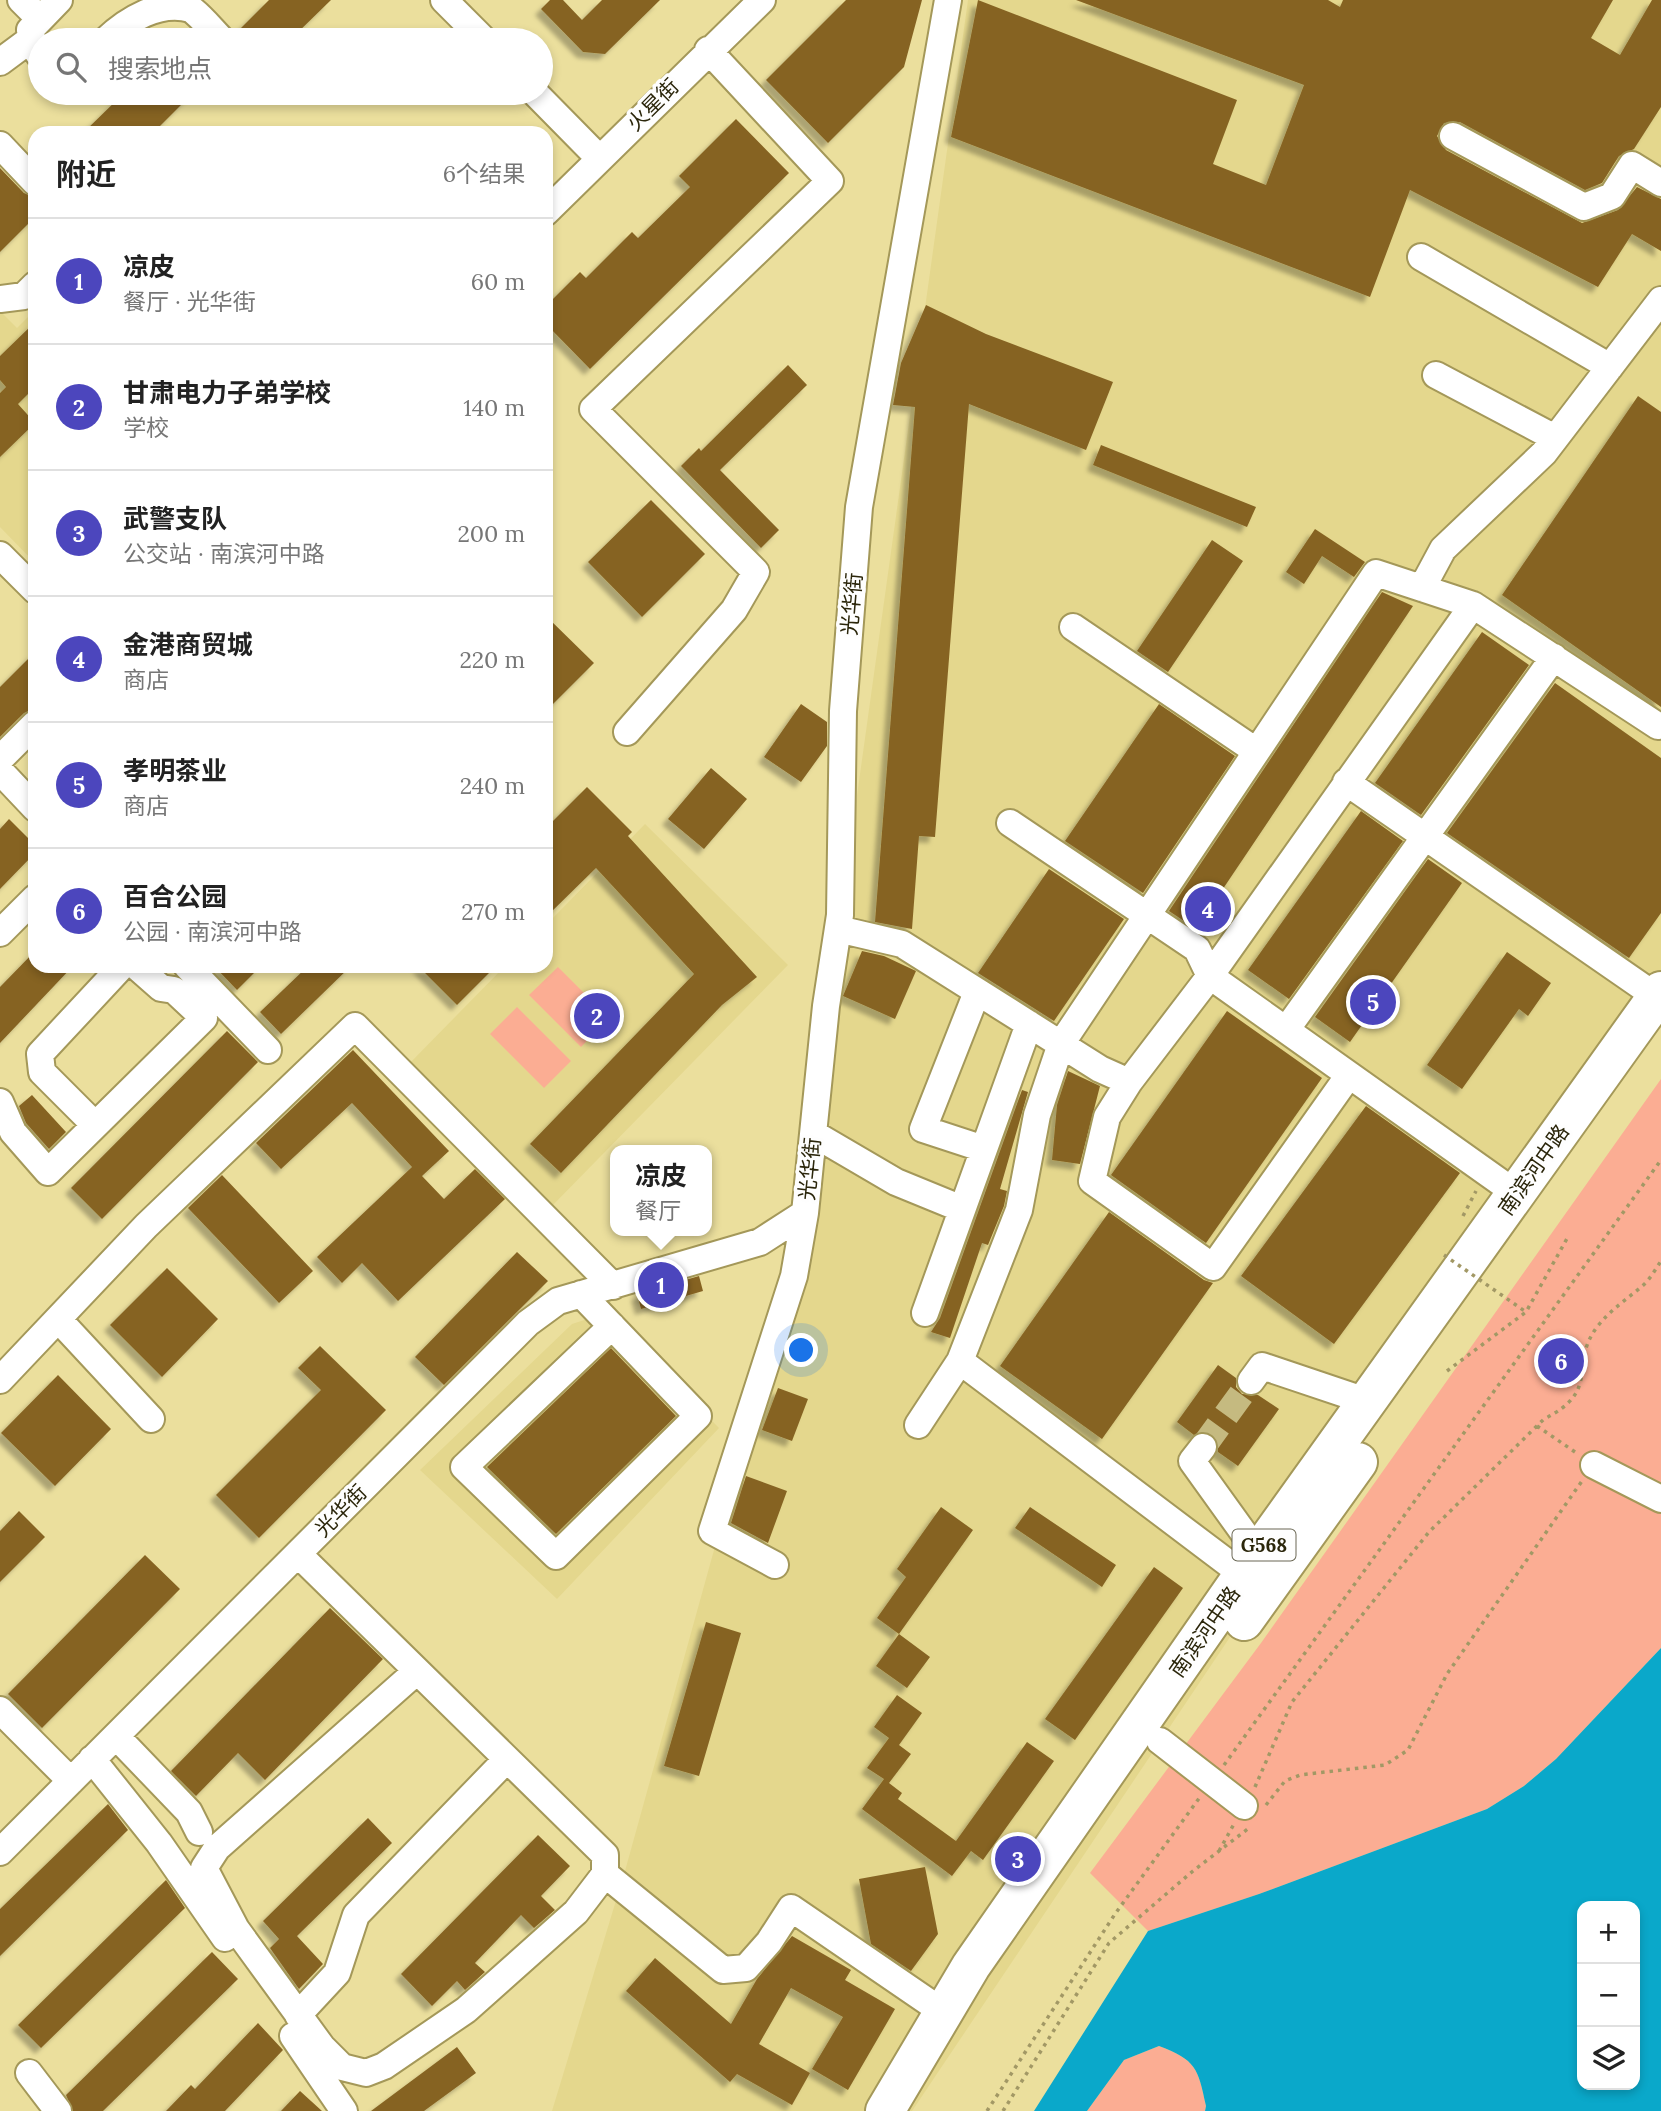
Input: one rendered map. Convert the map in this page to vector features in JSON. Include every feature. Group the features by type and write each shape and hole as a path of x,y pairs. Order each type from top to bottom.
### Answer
{"highway":[{"name":"南滨河中路","path":"916,2111 992,1980 1160,1741 1260,1569 1369,1402 1659,994"},
{"name":"南滨河中路","path":"885,2111 971,1966 1260,1569 1661,1035"}],"street":[{"path":"22,0 33,28"},
{"path":"43,28 59,0"},
{"path":"444,0 472,28"},
{"name":"火星街","path":"553,205 762,0"},
{"name":"光华街","path":"775,1565 712,1531 793,1276 806,1213 826,1006 838,929 843,711 859,507 948,0"},
{"path":"119,28 139,9 167,2 190,8 210,28"},
{"path":"0,62 28,44"},
{"path":"628,732 734,610 757,572 593,409 830,181 708,50"},
{"path":"547,105 599,158"},
{"path":"1453,136 1584,207 1612,196 1632,165 1661,183"},
{"path":"0,145 28,175"},
{"path":"1421,257 1610,367"},
{"path":"0,299 24,296 28,292"},
{"path":"1422,588 1443,549 1544,453 1661,300"},
{"path":"1436,375 1555,438"},
{"path":"0,555 28,583"},
{"path":"918,1425 960,1361 1019,1210 1037,1115 1061,1044 1376,573 1473,605 1658,726"},
{"path":"1349,1075 1213,1267 1092,1181 1107,1117 1129,1082 1210,976 1473,605"},
{"path":"1073,627 1256,751"},
{"path":"1286,1030 1554,657"},
{"path":"0,759 28,731"},
{"path":"0,771 28,801"},
{"path":"1346,782 1659,994"},
{"path":"1010,823 1197,949 1210,976 1517,1194"},
{"path":"0,933 28,905"},
{"path":"838,929 902,944 1100,1069 1129,1082"},
{"path":"95,1125 42,1072 40,1054 115,973"},
{"path":"0,1102 13,1132 48,1172 204,1018 174,990 161,988 144,973"},
{"path":"194,973 268,1050"},
{"path":"977,992 923,1129 984,1149"},
{"path":"925,1313 1029,1024"},
{"path":"0,1380 146,1226 355,1026 613,1286"},
{"path":"814,1134 896,1182 962,1209"},
{"name":"光华街","path":"0,1852 528,1323 558,1301 760,1242 806,1213"},
{"path":"582,1294 698,1416 556,1556 464,1467 612,1326"},
{"path":"58,1319 151,1419"},
{"path":"960,1361 1260,1569"},
{"path":"1251,1381 1262,1366 1369,1402"},
{"path":"1203,1447 1192,1461 1260,1569"},
{"path":"1594,1465 1661,1499"},
{"path":"298,1554 605,1855 605,1874 576,1912 466,2010 384,2066 366,2073 342,2067 322,2047 236,1929 204,1868 217,1848 417,1671"},
{"path":"0,1710 71,1781"},
{"path":"116,1736 189,1812 199,1832"},
{"path":"1160,1741 1254,1812"},
{"path":"92,1759 159,1843 344,2111"},
{"path":"298,2015 337,1973 356,1915 507,1759"},
{"path":"605,1874 723,1970 746,1968 769,1942 791,1908 943,2012"},
{"path":"29,2073 58,2111"}],"path":[{"path":"987,2111 1115,1914 1661,1160"},
{"path":"1447,1371 1526,1312 1569,1235"},
{"path":"1444,1255 1526,1312"},
{"path":"1003,2111 1109,1943 1247,1830 1292,1702 1429,1532 1537,1426 1564,1409 1577,1394 1583,1381 1583,1351 1596,1328 1617,1305 1644,1286 1661,1261"},
{"path":"1217,1852 1285,1781 1300,1775 1385,1765 1408,1750 1434,1706 1447,1674 1594,1465 1537,1426"}],"shaded area":[{"path":"968,0 1661,0 1661,995 912,2111 552,2111 625,1871 790,1276"},
{"path":"0,311 17,328 28,317 28,556 0,527"},
{"path":"645,824 788,965 551,1207 407,1066 498,973 553,973 553,918"},
{"path":"558,967 609,1018 581,1047 529,995"},
{"path":"517,1007 571,1061 544,1088 490,1034"},
{"path":"1661,1079 1661,1648 1556,1759 1524,1786 1487,1809 1259,1894 1148,1931 1090,1873 1261,1643"},
{"path":"606,1313 719,1428 557,1599 420,1470 572,1324"},
{"path":"1159,2046 1181,2056 1193,2067 1200,2083 1205,2111 1087,2111 1124,2060"}],"water":[{"path":"1661,1648 1661,2111 1205,2111 1200,2083 1193,2067 1181,2056 1159,2046 1124,2060 1087,2111 1034,2111 1148,1931 1259,1894 1487,1809 1524,1786 1556,1759"}],"building":[{"path":"269,0 331,0 302,28 241,28"},
{"path":"550,0 563,0 582,20 602,0 660,0 605,54 583,52 541,9"},
{"path":"846,0 922,0 904,67 828,143 766,80"},
{"path":"978,0 1237,100 1213,164 1266,185 1304,85 1076,0 1328,0 1340,7 1343,0 1613,0 1591,38 1620,55 1652,0 1661,0 1661,107 1634,149 1619,156 1602,183 1585,190 1460,122 1444,123 1437,136 1446,150 1582,223 1618,210 1637,187 1661,199 1661,251 1632,234 1598,287 1410,190 1370,297 951,137"},
{"path":"112,105 181,105 160,126 90,126"},
{"path":"736,119 789,173 590,369 553,331 553,299 580,272 586,278 632,232 638,238 690,187 679,176"},
{"path":"0,168 28,194 28,224 0,252"},
{"path":"926,305 986,334 1113,382 1086,450 969,404 935,837 919,836 912,929 875,922 915,407 893,405 901,363"},
{"path":"28,329 28,394 18,404 28,415 28,430 0,457 0,393 6,387 0,380 0,356"},
{"path":"788,365 807,385 720,470 779,530 761,548 681,466 699,448 701,451"},
{"path":"1638,396 1661,412 1661,707 1502,595"},
{"path":"1101,445 1256,507 1247,527 1093,465"},
{"path":"651,500 705,554 642,617 588,562"},
{"path":"1315,529 1365,562 1354,577 1322,556 1304,584 1286,572"},
{"path":"1212,540 1243,561 1168,672 1137,651"},
{"path":"1382,592 1413,606 1196,929 1169,911"},
{"path":"553,623 594,663 553,704"},
{"path":"1482,632 1529,665 1421,815 1375,783"},
{"path":"28,659 28,712 0,737 0,687"},
{"path":"1555,683 1661,758 1661,913 1629,958 1447,833"},
{"path":"801,704 827,722 827,746 801,782 764,757"},
{"path":"1159,704 1235,756 1143,893 1065,841"},
{"path":"711,768 747,799 704,849 668,819"},
{"path":"587,787 632,832 628,836 757,977 722,1005 561,1173 530,1144 694,974 596,868 553,910 553,821"},
{"path":"1361,811 1403,841 1289,999 1248,970"},
{"path":"9,819 28,838 28,860 0,889 0,829"},
{"path":"1428,859 1462,883 1350,1042 1315,1017"},
{"path":"1049,869 1124,919 1054,1021 978,973"},
{"path":"862,951 884,956 916,971 895,1019 843,996"},
{"path":"1507,952 1551,983 1528,1016 1519,1009 1462,1089 1427,1065"},
{"path":"28,958 28,973 66,973 0,1043 0,987"},
{"path":"221,973 254,973 237,990"},
{"path":"301,973 344,973 281,1034 260,1012"},
{"path":"425,973 489,973 457,1005"},
{"path":"1227,1011 1322,1078 1206,1243 1111,1175"},
{"path":"227,1031 258,1062 102,1219 71,1188"},
{"path":"353,1050 449,1151 422,1176 444,1199 475,1169 505,1199 398,1301 362,1263 342,1283 317,1257 412,1167 352,1103 281,1169 256,1143"},
{"path":"1068,1071 1100,1086 1080,1164 1052,1160 1057,1105"},
{"path":"1022,1090 1028,1092 1000,1189 1007,1191 1004,1206 988,1245 982,1243 950,1338 931,1332 940,1318"},
{"path":"32,1095 66,1132 49,1149 26,1123 19,1106"},
{"path":"1366,1106 1460,1173 1334,1344 1241,1276"},
{"path":"222,1175 313,1271 279,1303 188,1208"},
{"path":"1109,1212 1204,1280 1213,1283 1102,1439 1000,1366"},
{"path":"517,1252 548,1281 444,1385 415,1357"},
{"path":"167,1268 218,1319 162,1377 110,1325"},
{"path":"699,1276 703,1291 641,1309 637,1294"},
{"path":"320,1346 386,1410 259,1538 216,1495 321,1390 298,1368"},
{"path":"611,1348 676,1416 556,1534 487,1467"},
{"path":"1218,1365 1236,1378 1236,1387 1242,1394 1258,1395 1279,1409 1238,1466 1218,1452 1218,1442 1212,1434 1205,1431 1194,1435 1177,1422"},
{"path":"58,1375 111,1429 55,1486 1,1433"},
{"path":"778,1388 808,1399 792,1441 762,1430"},
{"path":"746,1476 787,1491 768,1543 731,1523"},
{"path":"941,1507 973,1530 899,1634 877,1618 906,1577 897,1569"},
{"path":"1030,1507 1116,1565 1102,1587 1015,1528"},
{"path":"19,1511 45,1537 0,1582 0,1531"},
{"path":"145,1555 180,1589 42,1728 8,1694"},
{"path":"1154,1567 1183,1588 1075,1740 1045,1719"},
{"path":"330,1608 383,1659 265,1780 238,1753 196,1796 171,1771"},
{"path":"706,1622 741,1633 699,1776 664,1766"},
{"path":"899,1634 930,1657 907,1688 876,1666"},
{"path":"897,1695 922,1713 899,1745 911,1754 889,1783 902,1793 898,1799 956,1841 1027,1742 1054,1761 983,1860 971,1851 952,1876 862,1809 884,1779 867,1768 889,1738 874,1727"},
{"path":"108,1804 128,1830 0,1956 0,1909"},
{"path":"368,1818 392,1843 297,1936 323,1964 299,1989 270,1948 279,1939 263,1921"},
{"path":"538,1835 570,1866 541,1896 555,1910 534,1928 521,1915 475,1963 485,1972 465,1990 457,1981 432,2006 401,1974"},
{"path":"925,1867 938,1934 911,1971 871,1944 859,1879"},
{"path":"166,1880 185,1908 41,2048 18,2025"},
{"path":"792,1936 851,1970 845,1980 895,2009 848,2090 812,2069 843,2017 791,1988 759,2044 810,2073 792,2105 737,2074 730,2082 626,1991 655,1958 731,2024 757,1979"},
{"path":"212,1952 238,1979 103,2111 73,2111 66,2095"},
{"path":"258,2023 283,2050 225,2111 166,2111 191,2085 195,2089"},
{"path":"457,2047 476,2073 424,2111 371,2111"},
{"path":"300,2091 322,2111 281,2111"}],"tunnel":[{"path":"1203,1447 1251,1381"}],"place":[{"name":"金港商贸城","path":"1208,909"},
{"name":"孝明茶业","path":"1373,1002"},
{"name":"甘肃电力子弟学校","path":"597,1016"},
{"name":"凉皮","path":"661,1285"},
{"name":"百合公园","path":"1561,1361"},
{"name":"武警支队","path":"1018,1859"}]}
